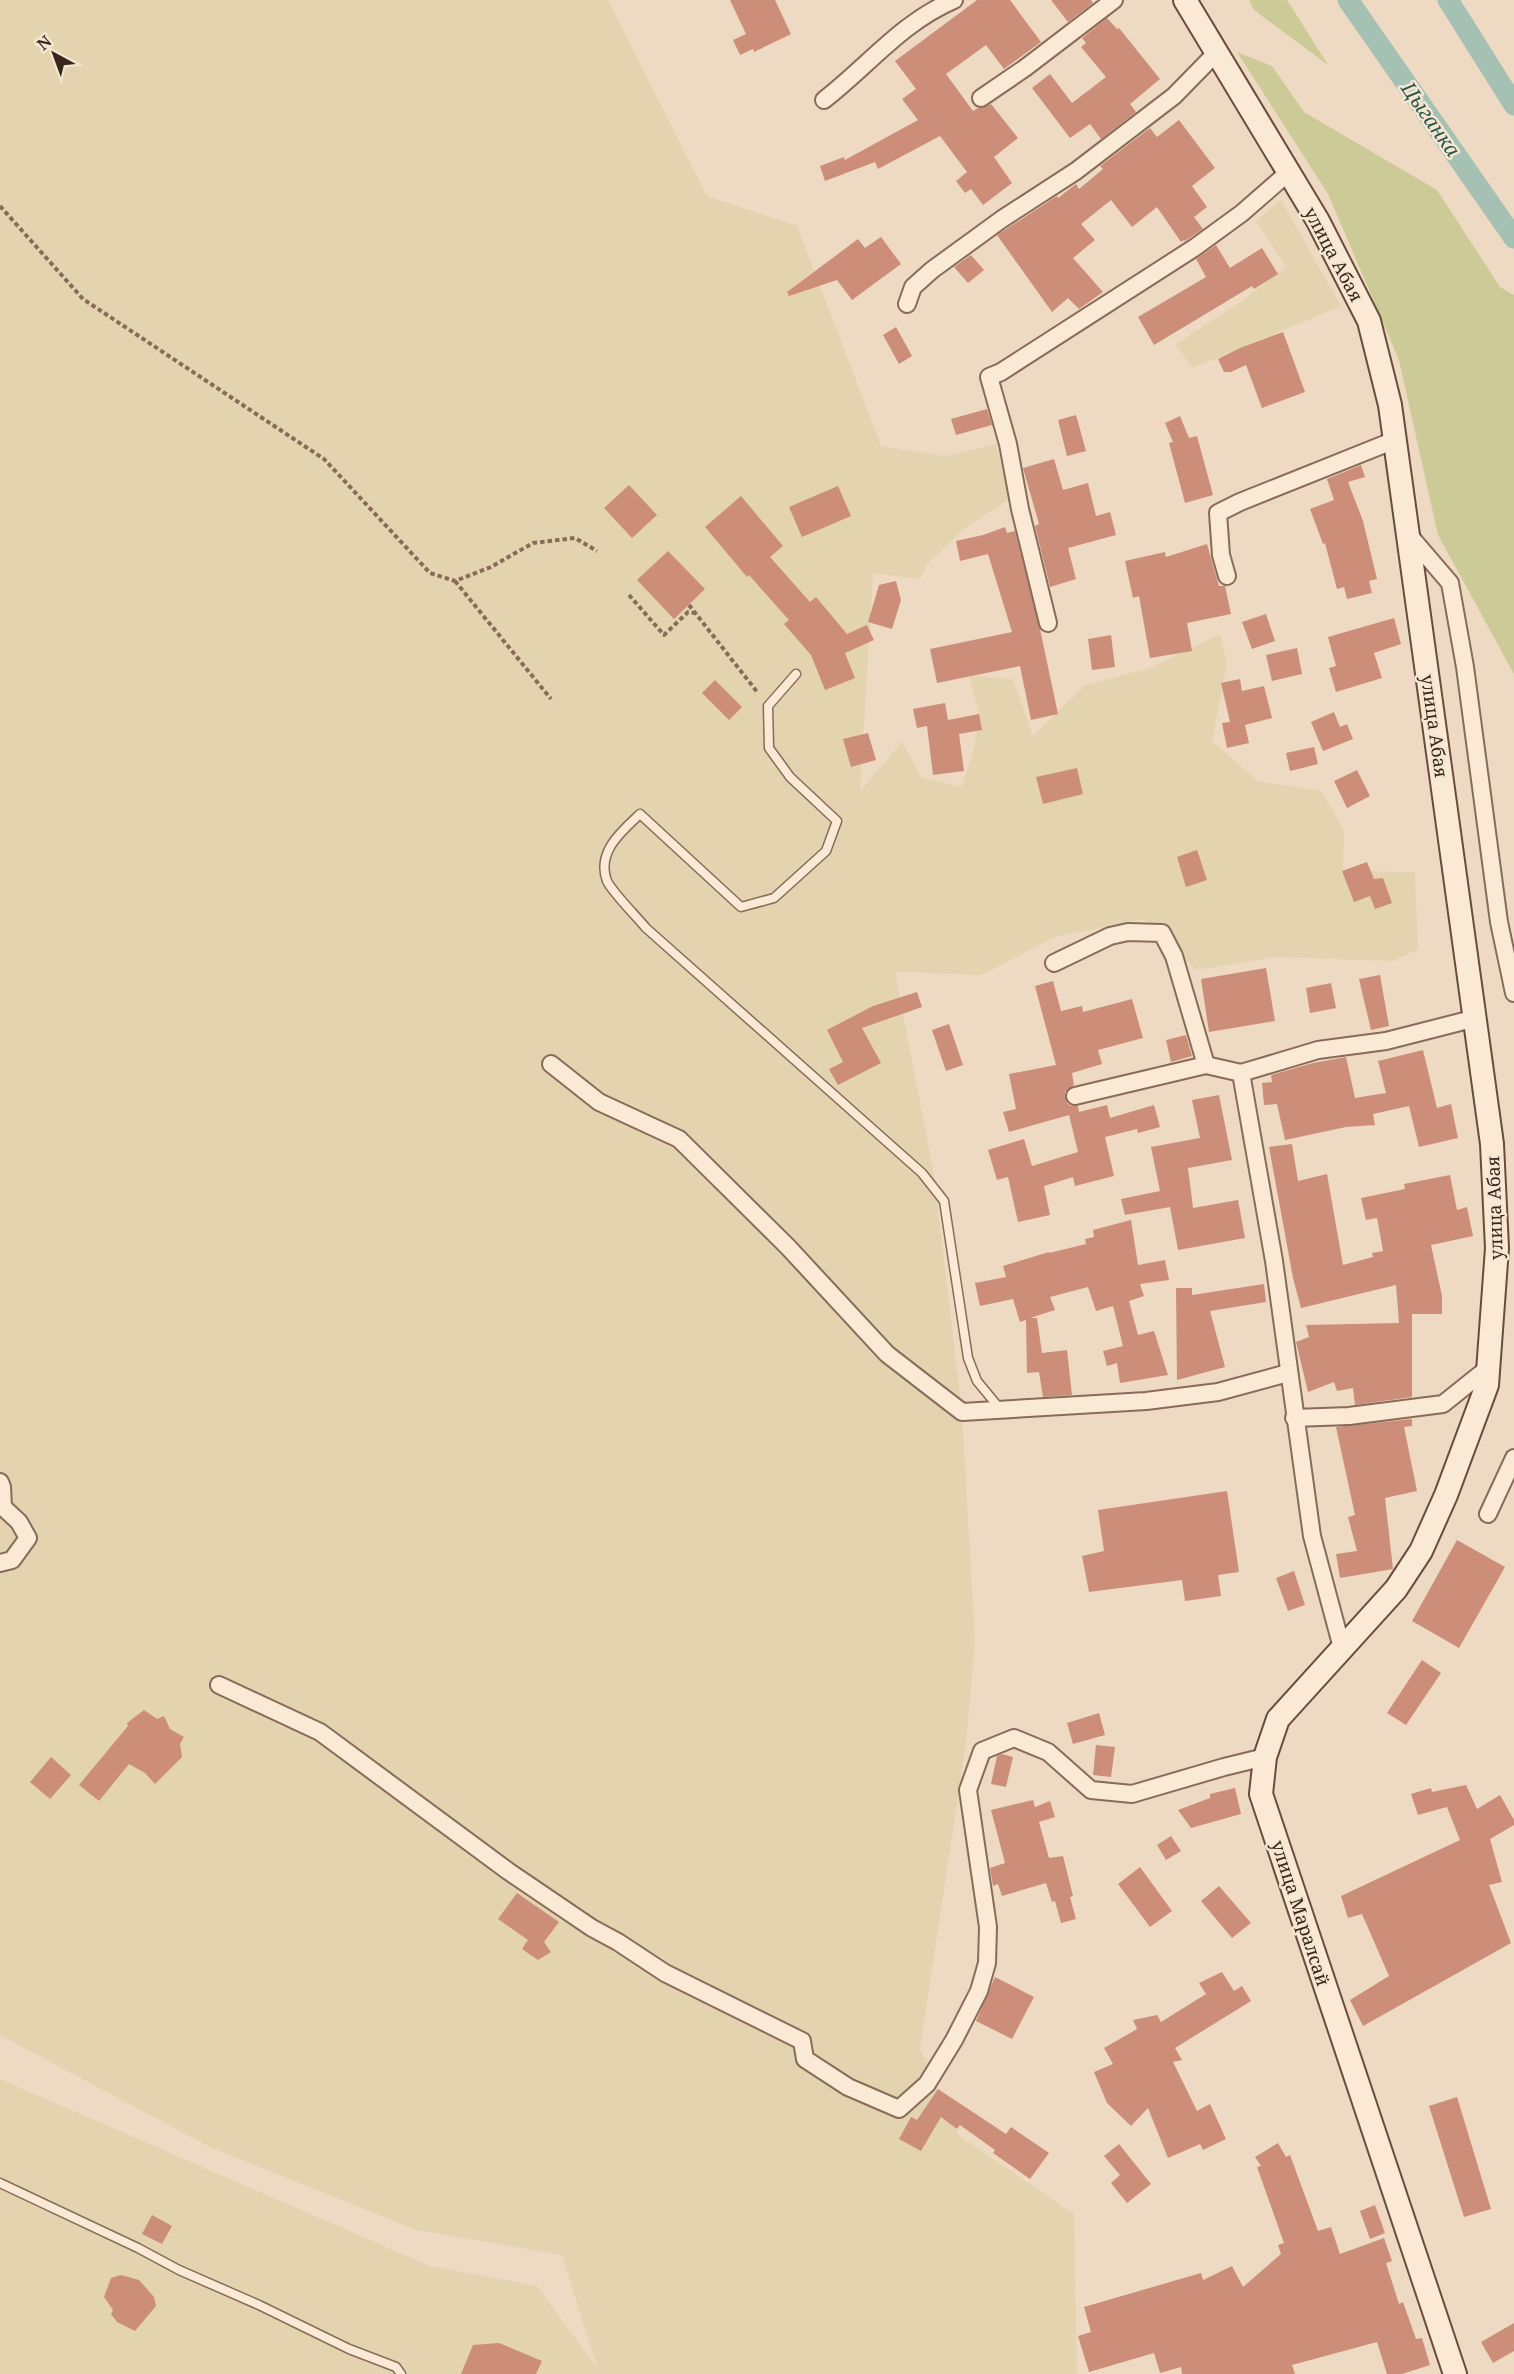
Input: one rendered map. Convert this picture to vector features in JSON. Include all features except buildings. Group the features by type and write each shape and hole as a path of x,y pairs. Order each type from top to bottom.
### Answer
{"street":[{"path":"824,100 844,85 882,48 932,9 954,0"},
{"path":"981,98 1025,68 1114,0"},
{"name":"улица Абая","path":"1185,0 1218,51 1318,221 1369,321 1390,405 1492,1144 1497,1248 1486,1384 1446,1495"},
{"path":"908,304 913,287 932,270 1002,219 1076,171 1174,96 1218,51"},
{"path":"1048,622 1020,509 1006,435 989,377 1001,372 1194,248 1242,213 1289,172"},
{"path":"1227,576 1221,555 1218,513 1395,440"},
{"path":"1408,534 1450,583 1465,667 1499,922 1514,993"},
{"path":"1054,963 1110,936 1128,932 1161,933 1174,956 1206,1065"},
{"path":"1075,1096 1206,1065 1241,1073 1318,1050 1386,1041 1476,1018"},
{"path":"551,1064 599,1102 679,1139 788,1247 887,1354 962,1412 1157,1400 1218,1392 1288,1373"},
{"path":"1241,1073 1274,1261 1312,1536 1342,1648"},
{"path":"1294,1418 1349,1416 1443,1404 1488,1368"},
{"path":"1488,1514 1514,1458"},
{"path":"0,1482 3,1507 19,1522 28,1538 12,1560 0,1563"},
{"name":"улица Маралсай","path":"1446,1495 1421,1551 1396,1589 1278,1719 1265,1757 1261,1794 1455,2374"},
{"path":"219,1685 320,1732 508,1871 592,1928 665,1973 802,2042 805,2059 848,2087 899,2109 927,2084 979,1991 987,1963 988,1927 968,1790 982,1751 1014,1738 1048,1752 1091,1790 1132,1794 1265,1757"}],"lane":[{"path":"796,674 768,705 769,748 790,777 837,821 826,851 774,898 741,907 640,814 618,834 605,858 608,881 646,928 922,1173 944,1201 968,1358 977,1381 1001,1411"},
{"path":"0,2183 349,2349 396,2367 401,2374"}],"path":[{"path":"0,206 83,299 324,459 430,573 455,581 552,699"},
{"path":"455,581 491,567 533,543 575,538 597,551"},
{"path":"629,595 664,635 688,612 695,613"},
{"path":"689,605 758,693"}],"shaded area":[{"path":"0,0 608,0 707,196 797,226 881,446 945,456 996,444 1010,499 965,528 927,564 920,579 873,573 860,791 902,742 921,777 961,787 974,750 979,714 969,676 1013,679 1033,736 1085,685 1150,668 1220,634 1227,663 1212,741 1258,781 1321,791 1344,831 1343,871 1415,872 1418,949 1393,961 1276,957 1196,970 1143,919 1055,937 981,975 895,972 934,1175 962,1412 975,1642 966,1743 920,2049 958,2135 1074,2214 1077,2374 0,2374 0,2079 430,2266 537,2286 597,2368 562,2255 416,2230 210,2147 0,2035"},
{"path":"1249,0 1287,0 1328,65 1254,10"},
{"path":"1237,52 1272,66 1304,112 1437,190 1500,287 1514,295 1514,674 1438,535 1399,360 1328,194"},
{"path":"1281,200 1341,306 1192,368 1176,344 1242,301 1286,267 1256,221"}],"waterway":[{"name":"Цыганка","path":"1348,0 1514,238"},
{"path":"1448,0 1514,105"}]}
